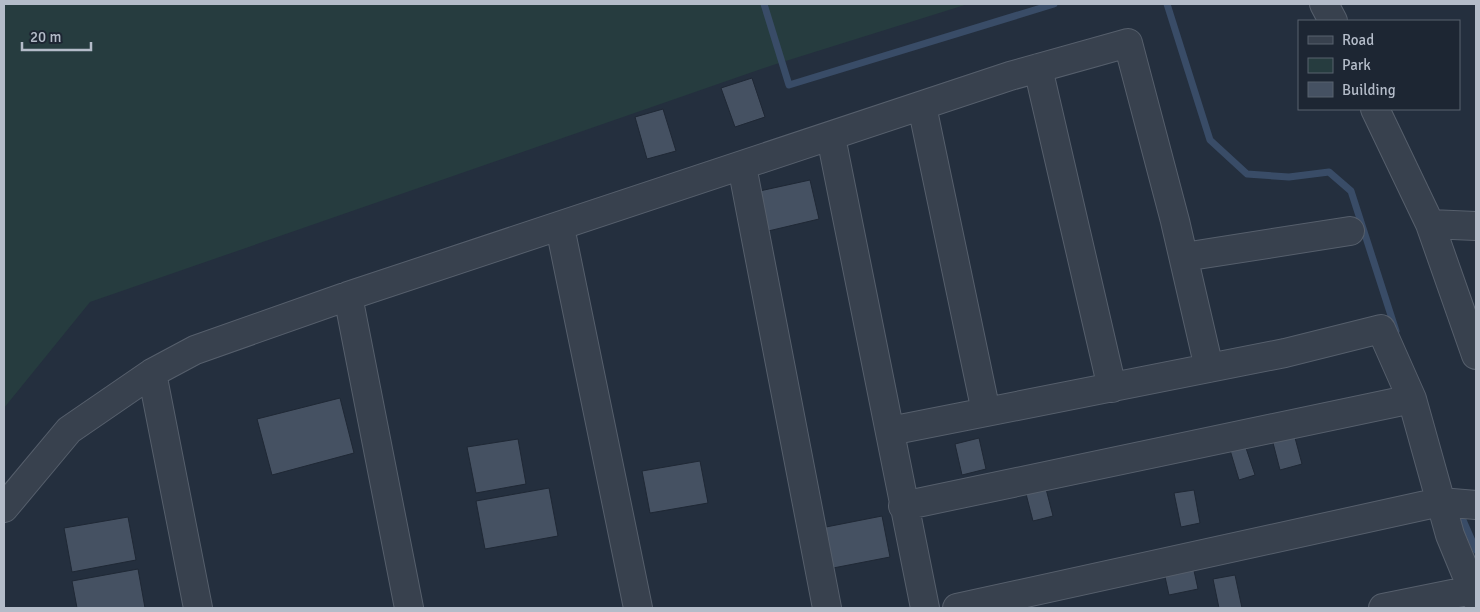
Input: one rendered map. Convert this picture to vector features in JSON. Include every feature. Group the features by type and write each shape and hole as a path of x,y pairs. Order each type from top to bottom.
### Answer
{"street":[{"path":"1324,4 1332,20"},
{"path":"4,508 69,430 152,373 195,350 348,296 922,106 1038,68 1128,43 1184,257 1210,368"},
{"path":"1038,68 1112,388"},
{"path":"922,106 986,412"},
{"path":"1375,110 1430,224 1476,355"},
{"path":"831,137 890,431 903,506 925,608"},
{"path":"742,166 827,608"},
{"path":"1430,224 1476,226"},
{"path":"560,227 638,608"},
{"path":"1184,257 1350,231"},
{"path":"348,296 409,608"},
{"path":"890,431 1286,353 1381,329 1412,399 1442,502 1474,594 1383,608"},
{"path":"152,373 198,608"},
{"path":"903,506 1412,399"},
{"path":"957,608 1442,502 1476,505"}],"green space":[{"path":"4,4 968,4 773,65 90,302 4,408"}],"building":[{"path":"752,78 765,117 735,127 721,88"},
{"path":"663,109 676,151 647,159 635,117"},
{"path":"810,180 819,219 764,232 755,192"},
{"path":"340,398 354,453 272,475 257,419"},
{"path":"1294,434 1302,464 1280,470 1272,439"},
{"path":"979,438 986,469 962,475 955,444"},
{"path":"518,439 526,484 476,493 467,447"},
{"path":"1245,445 1255,475 1239,480 1230,450"},
{"path":"700,461 708,503 650,513 642,471"},
{"path":"1045,485 1053,516 1033,521 1025,490"},
{"path":"549,488 558,536 485,549 476,501"},
{"path":"1194,490 1200,523 1181,527 1174,493"},
{"path":"882,516 890,557 828,569 821,528"},
{"path":"128,517 136,560 72,572 64,528"},
{"path":"1191,557 1198,589 1169,595 1162,563"},
{"path":"138,569 145,608 77,608 72,581"},
{"path":"1235,575 1242,608 1219,608 1213,579"}],"waterway":[{"path":"764,4 789,85 1054,4"},
{"path":"1167,4 1210,140 1247,174 1289,177 1329,172 1351,191 1396,331"},
{"path":"1459,511 1476,550"}]}
